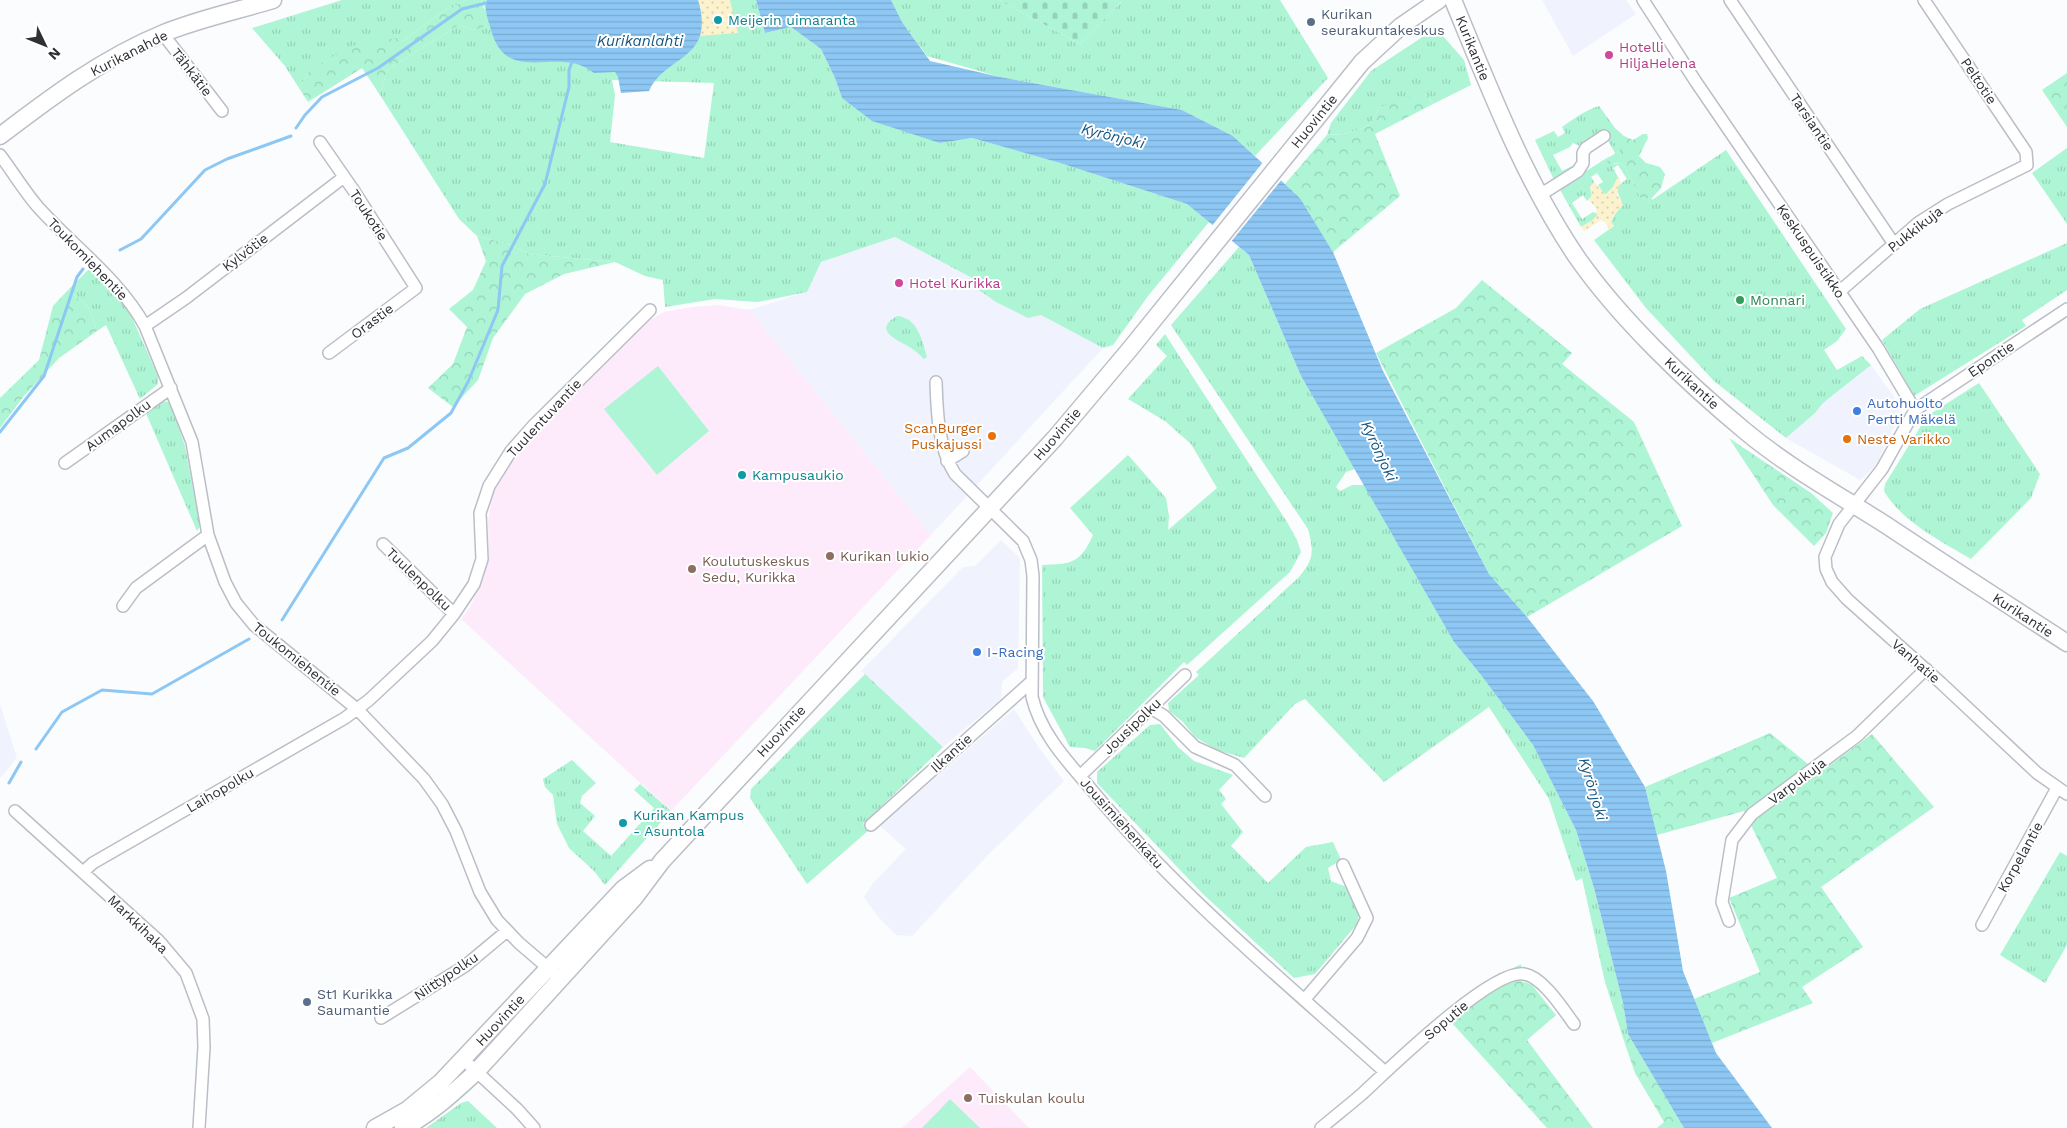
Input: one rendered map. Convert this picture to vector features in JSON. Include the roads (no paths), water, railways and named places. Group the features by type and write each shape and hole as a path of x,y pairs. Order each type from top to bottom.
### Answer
{"main road":[{"name":"Kurikanahde","path":"0,136 80,78 118,56 163,34 272,0"},
{"name":"Huovintie","path":"374,1128 407,1110 441,1082 635,897 662,861 1055,438 1130,349 1362,62 1401,26 1440,0"},
{"name":"Kurikantie","path":"1453,0 1505,125 1558,228 1583,264 1637,328 1688,381 1746,432 1798,469 2067,643"},
{"name":"Huovintie","path":"403,1128 452,1095 476,1072 555,974"}],"street":[{"name":"Keskuspuistikko","path":"1643,0 1696,82 1878,348 1915,410"},
{"name":"Tarsiantie","path":"1730,0 1894,244"},
{"name":"Peltotie","path":"1924,0 2026,152 2027,164"},
{"name":"Tähkätie","path":"163,34 222,110"},
{"path":"1540,195 1578,171 1583,163 1583,153 1586,148 1604,136"},
{"name":"Toukotie","path":"320,142 416,288"},
{"name":"Toukomiehentie","path":"0,155 37,206 114,283 136,309 146,326 192,442 208,535 225,582 236,603 254,625 358,710 424,779 442,804 456,831 480,892 497,920 555,974"},
{"name":"Pukkikuja","path":"1839,292 1918,223 1948,204 2027,164"},
{"name":"Kylvötie","path":"146,326 186,298 344,177"},
{"name":"Orastie","path":"328,353 416,288"},
{"name":"Epontie","path":"1915,410 2067,308"},
{"name":"Tuulentuvantie","path":"358,710 432,640 454,614 474,584 482,559 480,513 489,486 511,451 540,419 650,310"},
{"path":"936,382 941,438 947,461 963,451"},
{"name":"Aumapolku","path":"65,463 170,388"},
{"path":"1854,505 1882,469 1915,410"},
{"name":"Jousimiehenkatu","path":"947,461 955,474 1022,541 1031,560 1033,576 1032,697 1036,714 1052,741 1080,776 1180,887 1225,930 1384,1071"},
{"name":"Vanhatie","path":"1854,505 1839,524 1825,557 1826,570 1832,582 1847,599 2037,773 2062,791"},
{"path":"124,606 136,588 208,535"},
{"name":"Tuulenpolku","path":"383,544 454,614"},
{"name":"Varpukuja","path":"1729,921 1722,902 1732,840 1752,814 1856,736 1926,670"},
{"name":"Jousipolku","path":"1080,776 1185,676"},
{"name":"Ilkantie","path":"871,824 1032,681"},
{"path":"1152,708 1164,716 1195,748 1235,766 1266,796"},
{"name":"Laihopolku","path":"83,872 93,863 358,710"},
{"name":"Korpelantie","path":"1982,925 2062,791"},
{"name":"Markkihaka","path":"15,812 159,941 186,973 203,1019 204,1047 199,1128"},
{"path":"1305,1000 1357,938 1367,918 1343,865"},
{"name":"Niittypolku","path":"381,1018 465,966 507,931"},
{"name":"Soputie","path":"1321,1128 1362,1094 1384,1071 1468,1001 1498,982 1516,974 1525,974 1535,978 1550,992 1574,1024"},
{"path":"464,1060 517,1109 534,1128"}],"water":[{"name":"Kurikanlahti","path":"487,0 698,0 702,20 700,35 695,46 666,70 649,91 621,93 618,77 615,72 594,73 580,65 565,62 521,61 509,57 499,47 491,30 486,11"},
{"name":"Kyrönjoki","path":"756,0 891,0 902,22 930,61 1000,77 1182,110 1233,136 1300,198 1333,252 1383,371 1489,574 1527,617 1593,701 1645,787 1666,871 1683,971 1716,1053 1772,1128 1684,1128 1628,1034 1623,1003 1594,888 1576,830 1533,745 1454,642 1301,376 1249,255 1187,204 1060,163 972,138 940,143 872,121 842,98 821,49 791,27 765,33"}],"waterway":[{"path":"296,128 322,97 378,68 462,9 486,3"},
{"path":"282,620 384,458 408,448 451,413 468,382 498,310 502,266 545,184 569,87 569,70 572,62"},
{"path":"120,250 141,239 205,170 227,159 291,136"},
{"path":"0,432 44,376 77,277 83,269"},
{"path":"36,749 62,712 102,690 152,694 249,639"},
{"path":"9,783 21,762"}],"place":[{"name":"Meijerin uimaranta","path":"718,20"},
{"name":"Kurikan seurakuntakeskus","path":"1311,22"},
{"name":"Hotelli HiljaHelena","path":"1609,55"},
{"name":"Hotel Kurikka","path":"899,283"},
{"name":"Monnari","path":"1740,300"},
{"name":"Autohuolto Pertti Mäkelä","path":"1857,411"},
{"name":"ScanBurger Puskajussi","path":"992,436"},
{"name":"Neste Varikko","path":"1847,439"},
{"name":"Kampusaukio","path":"742,475"},
{"name":"Kurikan lukio","path":"830,556"},
{"name":"Koulutuskeskus Sedu, Kurikka","path":"692,569"},
{"name":"I-Racing","path":"977,652"},
{"name":"Kurikan Kampus - Asuntola","path":"623,823"},
{"name":"St1 Kurikka Saumantie","path":"307,1002"},
{"name":"Tuiskulan koulu","path":"968,1098"}]}
